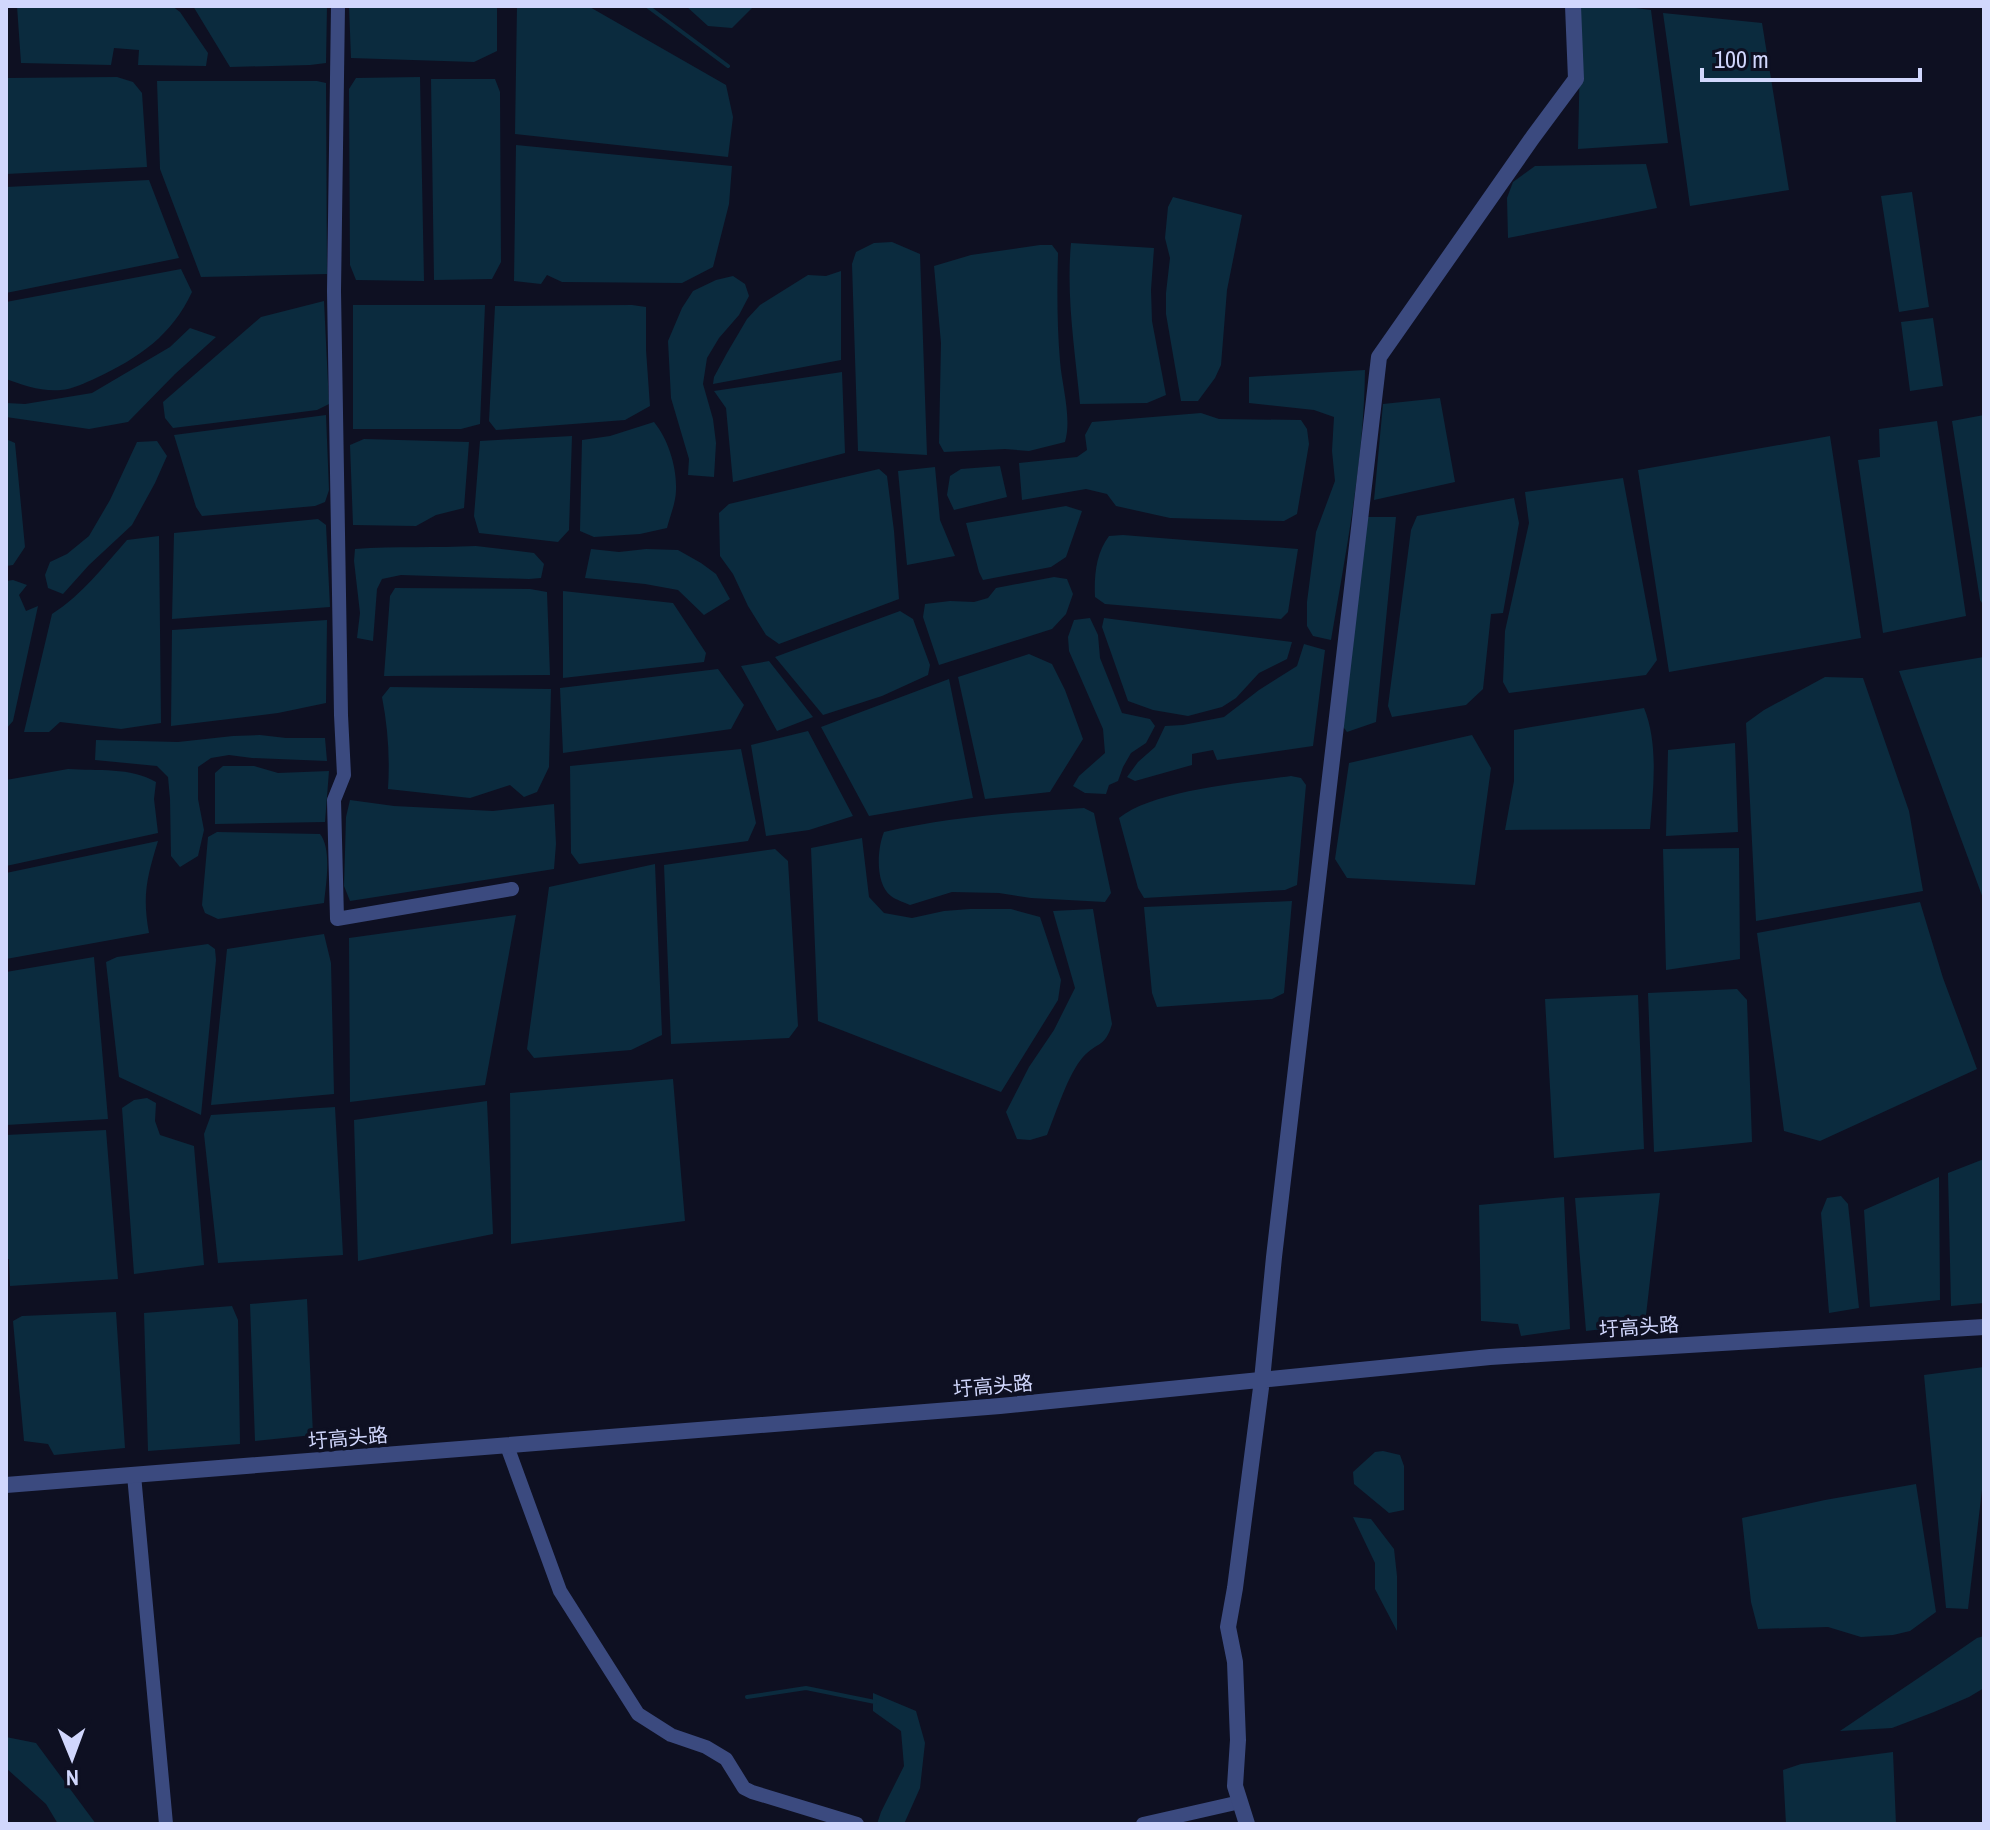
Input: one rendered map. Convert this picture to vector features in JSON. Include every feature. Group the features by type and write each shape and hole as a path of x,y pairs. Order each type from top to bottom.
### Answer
{"street":[{"path":"338,6 334,291 344,775 334,800 337,919 512,889"},
{"path":"1247,1824 1235,1786 1238,1740 1235,1662 1228,1627 1262,1380 1379,357 1576,79 1573,6"},
{"name":"圩高头路","path":"6,1485 984,1408 1490,1357 1984,1327"},
{"path":"507,1446 560,1591 638,1714 671,1735 706,1747 726,1759 744,1788 857,1824"},
{"path":"134,1475 166,1824"},
{"path":"1150,1823 1240,1802"}],"water":[{"path":"17,6 172,6 180,12 208,53 206,66 138,65 139,50 114,48 111,65 21,63"},
{"path":"193,6 327,6 326,63 230,67"},
{"path":"349,6 497,6 497,51 474,62 351,58"},
{"path":"517,6 588,6 726,85 733,117 728,157 515,134"},
{"path":"686,6 754,6 732,28 708,26"},
{"path":"1581,6 1651,10 1668,143 1578,149"},
{"path":"1663,13 1762,23 1789,190 1690,206"},
{"path":"117,77 133,82 142,93 147,167 6,174 6,78"},
{"path":"420,77 424,281 356,280 350,265 349,89 356,78"},
{"path":"431,79 495,79 500,92 501,262 492,279 434,280"},
{"path":"157,81 326,83 327,274 201,277 160,169"},
{"path":"516,145 732,166 729,204 713,267 682,283 562,282 547,275 541,284 514,281"},
{"path":"1646,164 1657,208 1508,238 1507,198 1513,182 1535,166"},
{"path":"149,180 179,258 6,293 6,187"},
{"path":"1912,192 1929,307 1899,312 1881,196"},
{"path":"1173,197 1242,215 1227,290 1221,365 1198,401 1181,401 1166,314 1170,258 1165,238 1168,207"},
{"path":"892,242 920,254 927,455 858,451 852,264 856,252 874,243"},
{"path":"1071,243 1154,248 1152,321 1166,395 1147,403 1080,404 1070,303"},
{"path":"1052,245 1058,253 1059,348 1067,423 1065,442 1029,451 944,452 939,443 941,343 934,266 971,255"},
{"path":"181,269 192,292 184,307 153,344 126,362 88,382 65,389 40,389 6,379 6,302"},
{"path":"841,271 841,360 713,384 747,319 760,305 808,275 826,276"},
{"path":"733,276 745,284 749,296 707,358 703,384 716,443 714,477 688,475 689,459 671,398 668,341 693,291"},
{"path":"324,301 329,404 317,410 173,428 165,418 163,402 261,317"},
{"path":"353,305 485,305 480,424 461,429 353,429"},
{"path":"495,306 646,307 650,406 625,420 496,430 489,421"},
{"path":"1933,318 1943,386 1910,391 1901,322"},
{"path":"190,328 216,337 128,422 89,429 6,417 6,403 25,404 92,393 170,347"},
{"path":"1365,370 1358,472 1331,640 1313,636 1307,626 1307,602 1316,532 1335,481 1332,451 1334,417 1314,410 1249,403 1249,377"},
{"path":"842,372 845,453 733,482 726,408 714,391"},
{"path":"1440,398 1455,482 1374,500 1383,404"},
{"path":"1201,413 1219,419 1301,420 1307,429 1309,444 1297,514 1284,521 1170,518 1116,506 1107,494 1086,489 1022,500 1019,463 1077,457 1087,450 1085,435 1092,422"},
{"path":"326,415 329,490 325,502 315,506 202,516 196,507 174,435"},
{"path":"1984,415 1984,606 1980,600 1952,421"},
{"path":"1937,421 1966,616 1883,633 1858,460 1880,457 1879,429"},
{"path":"654,422 667,445 675,472 676,495 667,528 640,534 594,537 580,531 582,440 610,436"},
{"path":"572,436 569,530 558,542 479,533 474,516 480,441"},
{"path":"1830,436 1861,638 1669,672 1638,470"},
{"path":"6,439 15,443 25,547 13,565 6,566"},
{"path":"364,439 469,442 464,508 436,515 416,526 353,525 350,445"},
{"path":"157,441 167,456 132,525 63,594 48,588 45,575 50,562 67,554 89,536 137,442"},
{"path":"1000,466 1007,497 954,510 947,495 950,476 961,469"},
{"path":"935,467 940,520 955,556 907,565 898,471"},
{"path":"879,469 887,476 899,599 779,644 766,635 720,556 719,513 729,504"},
{"path":"1623,478 1657,660 1646,675 1509,693 1503,682 1505,631 1529,523 1525,492"},
{"path":"1514,498 1519,523 1503,613 1491,614 1483,689 1466,705 1392,717 1388,706 1411,530 1417,516"},
{"path":"1066,506 1082,511 1066,557 1051,567 983,580 966,523"},
{"path":"1365,517 1396,517 1376,722 1347,732 1341,724"},
{"path":"318,519 326,525 330,607 172,619 174,533"},
{"path":"159,536 161,723 121,729 60,722 49,732 24,732 52,614 83,589 127,540"},
{"path":"1109,536 1298,549 1288,612 1281,619 1105,604 1095,597 1099,557"},
{"path":"476,546 534,553 544,564 541,578 401,575 382,579 377,589 373,641 357,638 360,613 355,549"},
{"path":"591,549 619,552 678,550 716,574 730,599 704,615 678,590 585,578"},
{"path":"1054,577 1067,579 1073,594 1066,614 1052,629 939,665 923,617 925,604 974,602 988,598 996,588"},
{"path":"6,581 27,585 19,595 26,611 38,606 13,721 6,729"},
{"path":"395,588 530,589 547,592 550,675 384,676 390,596"},
{"path":"563,591 673,603 706,653 704,662 563,678"},
{"path":"900,611 913,619 930,665 928,675 882,696 823,715 775,657"},
{"path":"1090,618 1098,635 1100,658 1122,713 1150,719 1155,726 1146,743 1131,753 1118,781 1109,785 1106,794 1085,793 1073,786 1079,776 1105,753 1103,729 1069,651 1068,637 1074,620"},
{"path":"1104,618 1292,642 1287,659 1259,673 1236,698 1222,707 1188,716 1153,710 1128,701 1102,627"},
{"path":"327,620 326,703 278,713 171,726 172,630"},
{"path":"1304,644 1325,650 1313,746 1217,760 1213,750 1192,754 1192,765 1135,781 1127,777 1155,747 1165,726 1224,717 1297,666"},
{"path":"1029,654 1052,664 1083,739 1050,792 985,799 958,677"},
{"path":"1984,657 1984,901 1899,671"},
{"path":"769,661 813,717 777,731 741,666"},
{"path":"718,669 744,705 731,729 563,753 560,688"},
{"path":"1825,677 1863,678 1909,811 1923,891 1756,921 1746,723"},
{"path":"949,679 973,798 869,816 821,727"},
{"path":"390,687 551,689 549,767 537,792 524,797 510,785 470,798 388,789 388,743 382,697"},
{"path":"1644,708 1653,752 1650,829 1505,830 1514,781 1514,730"},
{"path":"808,731 853,816 809,830 766,836 751,745"},
{"path":"260,735 325,738 327,761 229,755 211,758 198,767 198,799 204,830 198,856 180,867 171,856 168,777 157,766 95,760 96,740 178,742"},
{"path":"1472,735 1491,768 1475,885 1347,878 1335,859 1349,763"},
{"path":"1735,743 1738,832 1666,836 1668,750"},
{"path":"741,749 756,823 748,841 579,864 571,853 570,766"},
{"path":"223,766 254,766 278,773 329,771 325,822 215,824 215,773"},
{"path":"68,769 125,772 156,782 154,799 158,833 6,866 6,780"},
{"path":"1291,776 1301,778 1306,785 1297,885 1285,890 1144,898 1138,888 1119,818 1134,808 1176,794"},
{"path":"350,800 394,806 493,811 554,804 554,869 350,901 344,886 346,817"},
{"path":"1084,808 1094,813 1111,893 1105,902 952,892 910,905 891,896 882,883 879,857 884,832 983,816"},
{"path":"217,832 320,834 327,857 324,903 218,919 205,913 202,905 208,837"},
{"path":"862,838 869,897 884,913 912,918 944,911 1011,909 1040,917 1061,980 1058,1000 1001,1092 818,1021 811,848"},
{"path":"158,841 147,886 149,933 6,959 6,873"},
{"path":"1739,848 1740,959 1666,970 1663,849"},
{"path":"775,849 788,861 798,1026 789,1038 671,1044 664,865"},
{"path":"655,864 662,1035 631,1050 534,1058 527,1049 549,887"},
{"path":"1292,901 1284,993 1272,999 1157,1007 1152,993 1144,907"},
{"path":"1920,902 1943,978 1977,1069 1820,1141 1784,1131 1757,933"},
{"path":"1093,909 1112,1024 1104,1041 1078,1064 1067,1083 1047,1135 1030,1140 1017,1139 1006,1112 1075,988 1053,911"},
{"path":"516,915 485,1085 350,1102 349,938"},
{"path":"324,934 331,963 334,1094 211,1105 227,949"},
{"path":"208,944 215,949 216,960 201,1115 119,1077 106,962 117,957"},
{"path":"94,957 108,1119 6,1125 6,972"},
{"path":"1737,989 1747,1000 1752,1142 1654,1152 1648,993"},
{"path":"1638,995 1644,1149 1554,1158 1545,999"},
{"path":"673,1079 685,1221 511,1244 510,1093"},
{"path":"147,1098 156,1103 155,1121 160,1135 194,1146 204,1265 134,1274 122,1108 134,1100"},
{"path":"487,1101 493,1234 358,1261 354,1120"},
{"path":"335,1107 343,1255 218,1263 204,1134 211,1115"},
{"path":"106,1130 118,1279 10,1286 9,1259 6,1259 6,1135"},
{"path":"1984,1159 1984,1303 1951,1306 1948,1173"},
{"path":"1939,1177 1940,1300 1870,1307 1864,1210"},
{"path":"1660,1193 1645,1324 1586,1331 1575,1198"},
{"path":"1841,1196 1848,1204 1859,1308 1829,1313 1821,1213 1827,1198"},
{"path":"1564,1197 1570,1329 1521,1336 1518,1324 1481,1321 1479,1205"},
{"path":"307,1299 313,1435 255,1441 250,1304"},
{"path":"232,1306 238,1320 240,1444 148,1451 144,1313"},
{"path":"116,1312 125,1448 54,1455 48,1444 24,1441 13,1321 22,1316"},
{"path":"1984,1367 1984,1473 1968,1609 1946,1608 1924,1375"},
{"path":"1375,1452 1400,1455 1404,1466 1404,1510 1389,1513 1354,1484 1353,1472"},
{"path":"1916,1484 1936,1612 1910,1631 1893,1635 1861,1637 1828,1627 1758,1629 1751,1602 1742,1518"},
{"path":"1353,1517 1371,1519 1394,1549 1397,1631 1375,1589 1375,1563"},
{"path":"1984,1636 1984,1688 1892,1728 1840,1731 1977,1638"},
{"path":"873,1693 916,1711 925,1743 920,1788 904,1824 877,1824 904,1766 901,1731 873,1711"},
{"path":"6,1737 36,1743 96,1824 58,1824 46,1804 6,1768"},
{"path":"1893,1752 1896,1824 1786,1824 1783,1770 1801,1764"}],"waterway":[{"path":"647,6 728,66"},
{"path":"747,1697 806,1688 875,1702"}]}
